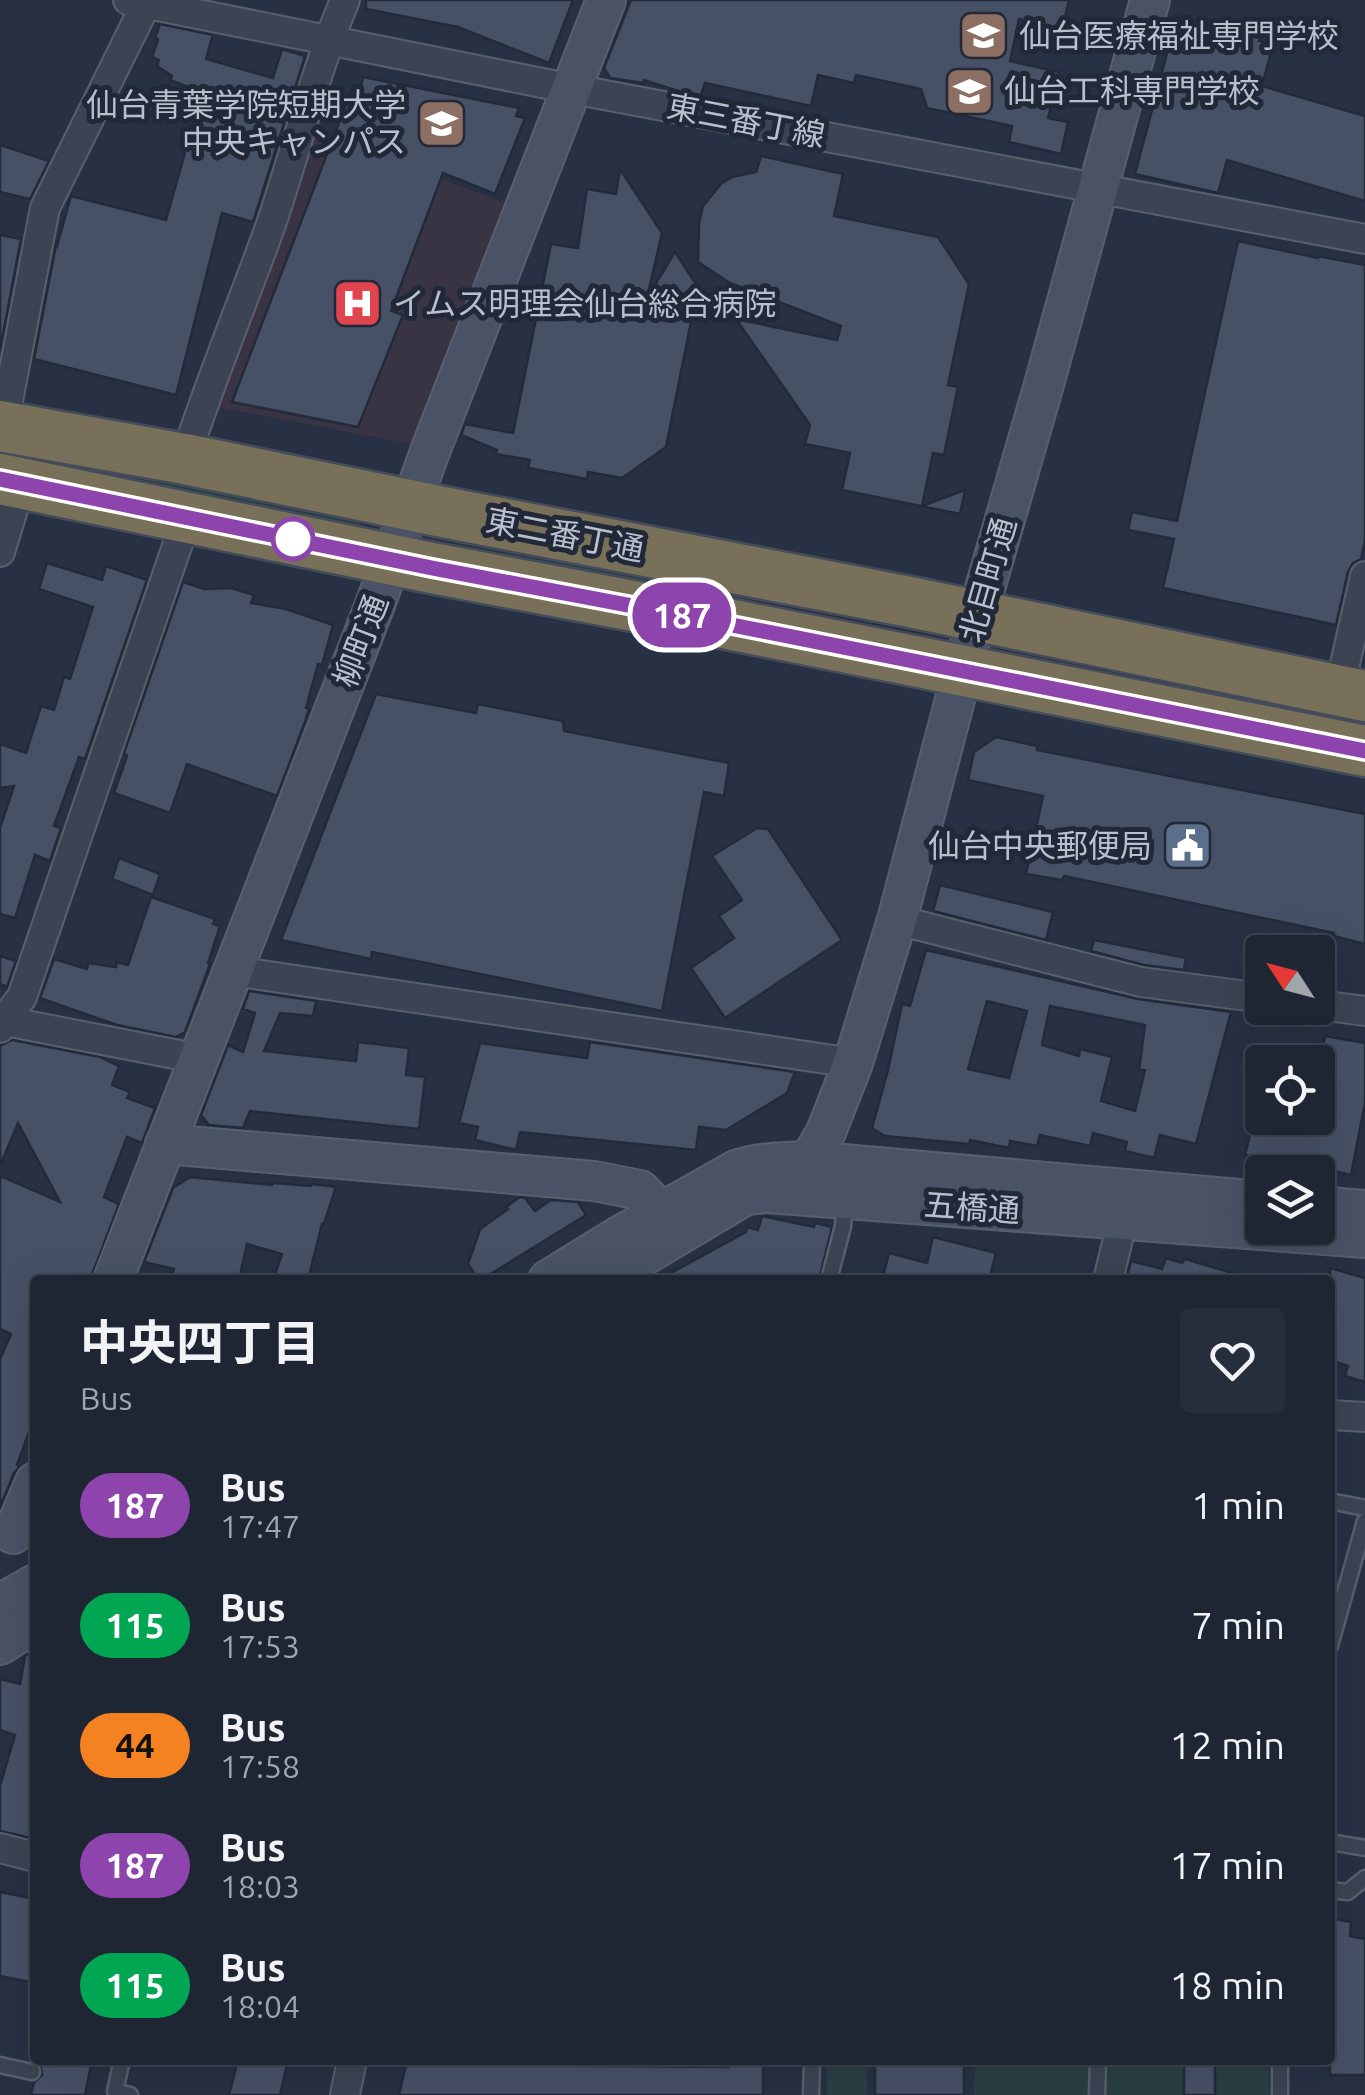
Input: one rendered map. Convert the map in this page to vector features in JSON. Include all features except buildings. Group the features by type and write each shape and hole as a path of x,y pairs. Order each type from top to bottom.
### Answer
{"highway":[{"name":"東二番丁通","path":"2,426 185,459 1352,693"},
{"name":"東二番丁通","path":"11,481 1365,751"}],"street":[{"path":"185,459 270,225 345,0"},
{"name":"柳町通","path":"114,1275 606,0"},
{"name":"北目町通","path":"767,1193 809,1161 826,1132 853,1063 897,920 977,616 1150,0"},
{"path":"2,426 45,208 141,1"},
{"name":"東三番丁線","path":"141,1 572,88 1365,238"},
{"path":"0,552 11,481"},
{"path":"187,517 22,998 1,1023 200,1059"},
{"path":"1352,693 1365,576"},
{"path":"897,920 1141,982 1245,996"},
{"path":"234,971 853,1063"},
{"path":"1335,1007 1365,1011"},
{"path":"165,1144 594,1181 640,1190 661,1212"},
{"name":"五橋通","path":"556,1275 661,1212 752,1164 809,1161 847,1182"},
{"name":"五橋通","path":"611,1275 746,1195 847,1182 1126,1205 1365,1238"},
{"name":"五橋通","path":"1126,1205 1245,1202"},
{"path":"1109,1275 1126,1205"},
{"path":"1335,1207 1365,1210"},
{"path":"1335,1416 1365,1417"},
{"path":"16,1535 30,1496"},
{"path":"0,1604 30,1587"},
{"path":"0,1645 30,1627"},
{"path":"0,1848 30,1856"}],"lane":[{"path":"831,1275 843,1226 847,1182"},
{"path":"1335,1503 1365,1508"},
{"path":"1335,1628 1365,1521"},
{"path":"1335,1843 1365,1848"},
{"path":"1335,1891 1348,1892 1365,1878"},
{"path":"121,2065 115,2092 130,2095"},
{"path":"811,2095 812,2065"},
{"path":"1097,2095 1098,2065"},
{"path":"1280,2065 1280,2095"},
{"path":"0,2066 32,2072"}],"shaded area":[{"name":"イムス明理会仙台総合病院","path":"314,131 505,203 411,444 213,406"}],"green space":[{"path":"0,447 361,522 359,527 121,482"},
{"path":"457,538 699,584 777,609 597,575 455,543"},
{"path":"1048,654 1365,719 1365,727 1241,703 1048,658"},
{"path":"827,2065 867,2065 867,2095 827,2095"},
{"path":"975,2065 1269,2065 1269,2095 974,2095"}],"bus line":[{"name":"187","path":"0,479 1365,751"}],"place":[{"name":"仙台医療福祉専門学校","path":"984,36"},
{"name":"仙台工科専門学校","path":"969,91"},
{"name":"仙台青葉学院短期大学 中央キャンパス","path":"441,123"},
{"name":"イムス明理会仙台総合病院","path":"358,304"},
{"name":"仙台中央郵便局","path":"1187,846"}]}
